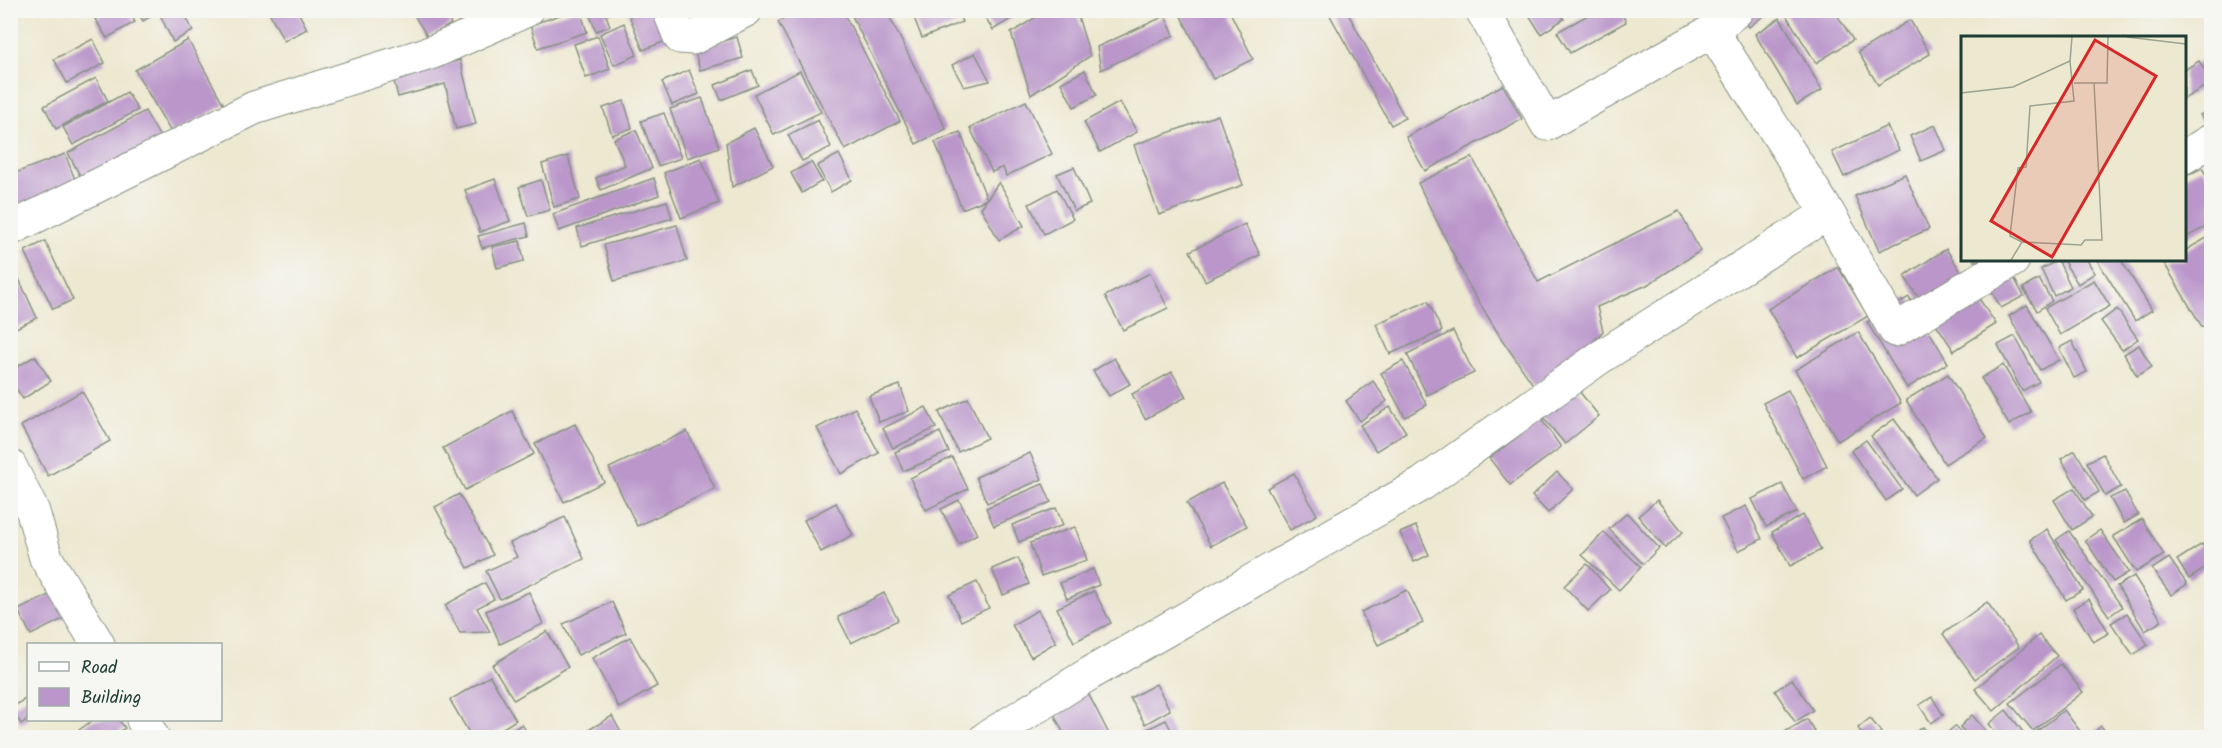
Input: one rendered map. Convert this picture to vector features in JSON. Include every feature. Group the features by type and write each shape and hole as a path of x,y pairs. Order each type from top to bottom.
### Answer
{"street":[{"path":"10,229 254,108 433,52 527,10"},
{"path":"669,10 680,37 693,38 746,10"},
{"path":"1482,10 1547,124 1712,31 1737,10"},
{"path":"1712,31 1828,213 1895,330 2011,261"},
{"path":"2186,156 2211,140"},
{"path":"986,738 1099,669 1422,484 1599,358 1828,213"},
{"path":"10,466 33,512 46,558 97,643"},
{"path":"143,721 153,738"}],"building":[{"path":"110,10 128,10 135,22 107,38 95,19"},
{"path":"137,10 161,10 143,21"},
{"path":"172,10 183,10 193,31 173,42 161,17"},
{"path":"268,10 297,10 307,29 284,41"},
{"path":"411,10 443,10 451,24 428,38"},
{"path":"580,10 587,32 538,48 530,25"},
{"path":"588,10 617,11 606,15 610,26 596,31"},
{"path":"627,10 657,10 668,40 643,50"},
{"path":"682,10 726,10 687,24"},
{"path":"800,10 842,10 900,121 845,150 778,22"},
{"path":"849,10 886,10 946,129 916,144"},
{"path":"911,10 957,10 962,22 922,38"},
{"path":"981,10 1014,10 1017,15 993,30"},
{"path":"1047,10 1076,10 1090,56 1031,95 1011,33"},
{"path":"1178,10 1229,10 1253,59 1213,79"},
{"path":"1327,10 1346,10 1405,118 1391,125"},
{"path":"1526,10 1558,10 1564,19 1541,34"},
{"path":"1597,10 1620,10 1626,22 1570,53 1557,32"},
{"path":"1737,10 1771,10 1749,27"},
{"path":"1793,10 1834,10 1853,40 1816,63 1786,15"},
{"path":"1165,16 1174,35 1101,70 1097,47"},
{"path":"1780,18 1822,90 1797,105 1755,34"},
{"path":"1910,20 1930,54 1878,85 1858,52"},
{"path":"624,23 637,55 614,65 600,34"},
{"path":"598,36 610,69 586,78 574,44"},
{"path":"737,37 743,58 700,70 694,49"},
{"path":"93,39 105,63 67,83 54,59"},
{"path":"188,40 224,105 172,134 135,70"},
{"path":"975,53 990,81 964,87 952,65"},
{"path":"460,60 476,124 456,129 445,84 398,97 393,77"},
{"path":"2199,61 2212,82 2186,98 2186,69"},
{"path":"689,70 699,94 672,105 662,82"},
{"path":"752,70 758,85 721,100 715,85"},
{"path":"1085,70 1097,95 1074,107 1061,83"},
{"path":"800,71 821,112 774,135 754,94"},
{"path":"96,78 108,101 56,129 44,106"},
{"path":"1503,85 1522,119 1425,171 1406,137"},
{"path":"127,92 138,110 73,145 63,127"},
{"path":"702,98 719,147 687,158 670,109"},
{"path":"624,101 632,128 612,135 603,108"},
{"path":"1026,101 1052,154 1006,176 1003,167 992,172 970,128"},
{"path":"1120,102 1137,132 1100,152 1084,122"},
{"path":"2212,108 2212,134 2200,115"},
{"path":"145,111 161,139 83,181 68,153"},
{"path":"664,113 681,158 658,166 641,121"},
{"path":"1218,115 1243,185 1159,215 1134,145"},
{"path":"818,120 831,147 802,161 788,135"},
{"path":"1935,125 1946,150 1921,161 1910,136"},
{"path":"1887,126 1899,150 1844,177 1832,152"},
{"path":"754,128 773,166 732,187 726,143"},
{"path":"636,130 652,168 601,190 596,178 625,165 614,139"},
{"path":"960,132 987,199 962,209 935,142"},
{"path":"65,154 80,192 20,215 10,192 10,175"},
{"path":"839,154 852,180 831,192 817,166"},
{"path":"568,156 580,199 554,207 542,164"},
{"path":"1472,157 1538,282 1679,211 1700,251 1647,285 1597,307 1603,331 1589,347 1534,386 1469,286 1418,183"},
{"path":"701,158 719,203 681,218 664,173"},
{"path":"811,162 822,181 802,193 791,173"},
{"path":"1074,167 1090,204 1074,211 1057,174"},
{"path":"2202,168 2212,185 2212,224 2186,237 2186,176"},
{"path":"1905,174 1929,229 1879,251 1855,196"},
{"path":"654,178 659,195 559,231 553,214"},
{"path":"495,179 510,221 480,232 465,190"},
{"path":"541,180 550,210 528,216 519,187"},
{"path":"999,182 1024,226 999,240 981,208"},
{"path":"1057,189 1073,219 1044,234 1029,204"},
{"path":"667,201 672,218 582,246 577,228"},
{"path":"526,223 529,236 482,248 478,236"},
{"path":"1245,224 1260,255 1205,281 1190,251"},
{"path":"677,225 687,261 614,281 604,245"},
{"path":"2212,235 2212,321 2202,327 2164,263 2186,261 2186,250"},
{"path":"45,241 73,300 53,309 25,251"},
{"path":"520,241 524,261 497,268 492,247"},
{"path":"1946,249 1996,324 1954,351 1904,276"},
{"path":"1975,261 2005,261 2024,296 2001,308"},
{"path":"2058,261 2071,287 2054,296 2041,269"},
{"path":"2064,261 2088,261 2095,273 2078,284"},
{"path":"2098,261 2122,261 2152,310 2135,321"},
{"path":"13,266 37,318 10,331 10,267"},
{"path":"1838,267 1868,316 1797,358 1768,309"},
{"path":"1150,273 1168,308 1123,330 1105,296"},
{"path":"2039,279 2052,301 2037,311 2023,288"},
{"path":"2094,280 2110,306 2060,335 2045,308"},
{"path":"1909,297 1948,363 1907,388 1867,322"},
{"path":"1428,301 1442,331 1390,354 1376,324"},
{"path":"2027,305 2059,360 2040,370 2009,316"},
{"path":"2117,309 2138,339 2122,350 2101,321"},
{"path":"1453,331 1474,373 1427,395 1407,354"},
{"path":"1858,332 1901,403 1838,441 1795,370"},
{"path":"2015,336 2039,382 2022,391 1998,345"},
{"path":"2072,341 2087,372 2074,378 2059,348"},
{"path":"2139,345 2152,367 2137,376 2124,354"},
{"path":"35,356 51,381 23,399 10,379 10,371"},
{"path":"1114,358 1130,384 1109,396 1093,371"},
{"path":"1403,361 1427,405 1405,417 1381,373"},
{"path":"2003,365 2031,412 2009,425 1981,378"},
{"path":"1172,372 1186,397 1145,419 1132,394"},
{"path":"1948,374 1987,438 1945,464 1906,400"},
{"path":"1373,381 1387,401 1360,421 1346,401"},
{"path":"900,385 909,411 879,422 869,396"},
{"path":"1575,386 1599,416 1565,444 1540,414"},
{"path":"1788,390 1827,466 1803,479 1763,403"},
{"path":"82,391 110,441 48,476 21,426"},
{"path":"968,398 987,438 958,452 939,412"},
{"path":"926,407 936,428 893,448 883,428"},
{"path":"1390,407 1406,432 1376,451 1360,425"},
{"path":"855,408 879,453 841,474 817,428"},
{"path":"512,411 534,454 465,490 443,448"},
{"path":"1541,419 1561,447 1510,485 1489,458"},
{"path":"1894,419 1937,478 1914,495 1871,436"},
{"path":"575,424 604,482 564,502 535,444"},
{"path":"687,431 715,489 637,526 609,468"},
{"path":"940,432 949,452 903,471 895,452"},
{"path":"1866,440 1902,489 1886,501 1851,451"},
{"path":"2075,450 2099,492 2085,500 2061,459"},
{"path":"1030,453 1042,479 987,503 976,477"},
{"path":"2103,454 2121,487 2105,496 2087,462"},
{"path":"952,457 968,489 926,510 910,478"},
{"path":"1557,472 1573,489 1548,513 1532,496"},
{"path":"1294,473 1317,515 1290,530 1267,488"},
{"path":"1222,483 1247,526 1211,546 1187,503"},
{"path":"1043,484 1051,502 994,526 986,508"},
{"path":"1782,484 1797,512 1766,527 1752,499"},
{"path":"2074,488 2092,517 2072,530 2054,500"},
{"path":"2125,491 2138,515 2124,523 2110,498"},
{"path":"459,494 493,555 468,568 435,507"},
{"path":"959,500 977,534 959,544 941,509"},
{"path":"1657,500 1683,532 1665,548 1638,516"},
{"path":"836,503 853,535 821,552 804,520"},
{"path":"1746,506 1762,539 1738,551 1721,518"},
{"path":"1056,508 1063,525 1019,542 1012,525"},
{"path":"1627,513 1659,548 1643,564 1609,529"},
{"path":"1803,515 1821,550 1790,566 1772,532"},
{"path":"565,517 584,559 500,599 486,571 517,557 510,543"},
{"path":"2142,519 2164,555 2136,572 2113,536"},
{"path":"1416,526 1429,555 1414,562 1400,533"},
{"path":"1075,527 1087,560 1041,576 1030,543"},
{"path":"2047,529 2083,590 2066,600 2030,540"},
{"path":"2100,530 2129,572 2113,582 2085,540"},
{"path":"2069,531 2122,607 2109,616 2056,540"},
{"path":"1604,532 1641,567 1619,590 1582,555"},
{"path":"2202,544 2212,559 2212,564 2189,579 2177,560"},
{"path":"1018,558 1029,584 1003,595 992,569"},
{"path":"2169,558 2187,584 2171,595 2152,569"},
{"path":"1587,564 1610,590 1588,611 1564,586"},
{"path":"1093,569 1099,585 1067,599 1060,583"},
{"path":"2134,576 2162,621 2145,631 2117,586"},
{"path":"977,582 989,608 961,621 949,595"},
{"path":"485,583 494,599 477,608 490,632 460,633 445,605"},
{"path":"1407,590 1423,623 1378,645 1361,612"},
{"path":"1094,591 1111,623 1074,642 1057,608"},
{"path":"55,592 67,617 31,635 18,610"},
{"path":"529,592 543,624 500,644 486,611"},
{"path":"884,593 898,620 851,643 838,617"},
{"path":"2089,599 2109,633 2093,642 2073,608"},
{"path":"612,602 626,633 578,655 563,624"},
{"path":"1987,602 2019,647 1975,679 1943,634"},
{"path":"1038,610 1056,642 1031,657 1012,625"},
{"path":"2127,613 2148,645 2133,655 2111,623"},
{"path":"547,631 568,667 514,700 492,665"},
{"path":"2039,635 2057,656 1994,711 1975,689"},
{"path":"630,637 657,686 619,708 592,658"},
{"path":"2061,664 2083,692 2033,731 2010,703"},
{"path":"490,676 516,720 487,738 472,738 450,700"},
{"path":"1792,679 1813,710 1795,722 1775,691"},
{"path":"1156,684 1170,710 1145,724 1130,698"},
{"path":"1087,691 1111,738 1066,738 1052,710"},
{"path":"1932,697 1943,715 1931,723 1919,705"},
{"path":"27,698 27,720 21,724 11,708"},
{"path":"2006,710 2026,738 2000,738 1989,724"},
{"path":"2064,710 2083,735 2080,738 2037,738 2034,734"},
{"path":"1972,715 1992,738 1970,738 1960,727"},
{"path":"612,716 624,738 575,738"},
{"path":"1870,718 1881,732 1874,738 1865,738 1858,728"},
{"path":"1807,719 1815,732 1807,738 1784,738 1783,733"},
{"path":"1166,720 1175,738 1141,738 1139,733"},
{"path":"92,721 120,721 125,728 111,738 68,738"},
{"path":"522,724 530,738 500,738"},
{"path":"1955,726 1965,738 1941,738"},
{"path":"2101,726 2111,738 2088,738"},
{"path":"1923,727 1931,738 1908,738"}]}
